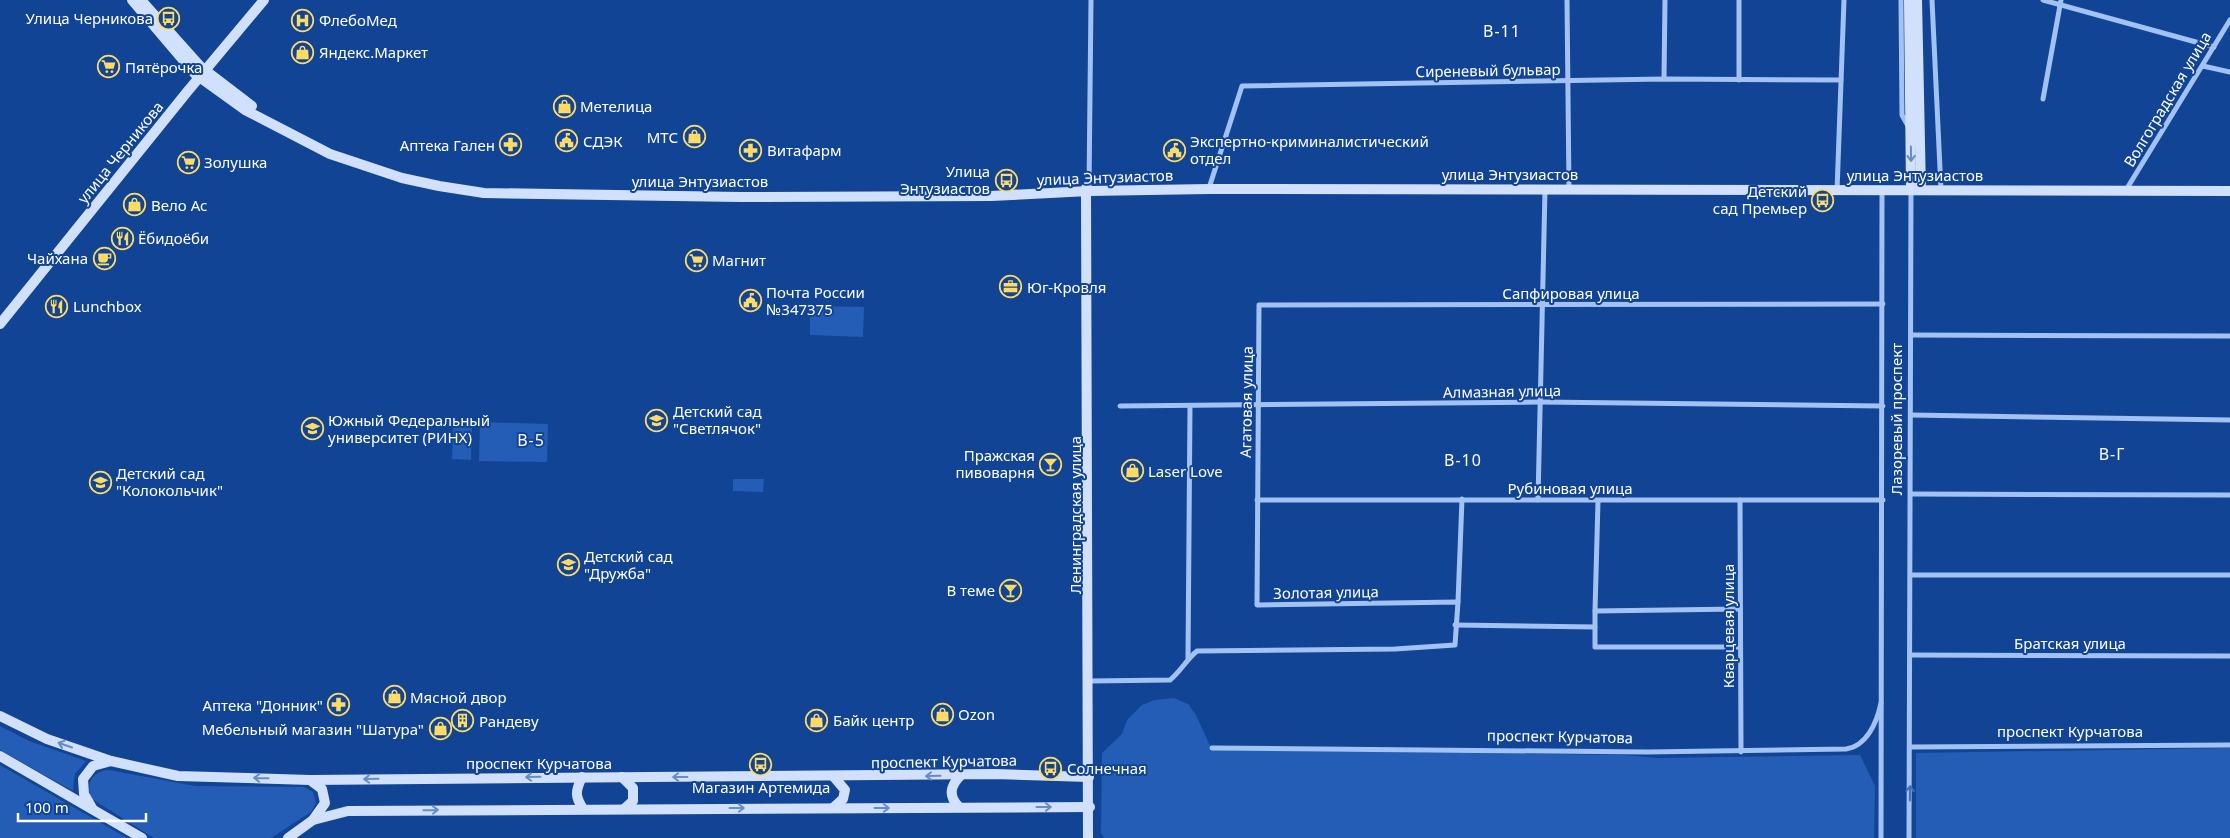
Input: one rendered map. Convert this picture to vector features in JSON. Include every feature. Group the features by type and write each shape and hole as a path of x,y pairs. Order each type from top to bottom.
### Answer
{"street":[{"name":"улица Энтузиастов","path":"132,0 200,72 245,110 330,154 402,178 484,193 619,196 962,196 1087,190 1209,189 2230,191"},
{"path":"141,0 200,72"},
{"name":"улица Черникова","path":"0,324 258,0"},
{"name":"улица Черникова","path":"0,316 200,72 264,0"},
{"name":"Ленинградская улица","path":"1089,838 1087,190 1091,0"},
{"path":"1567,0 1569,189"},
{"path":"1664,79 1665,0"},
{"path":"1739,0 1739,80"},
{"path":"1837,191 1844,0"},
{"path":"1900,0 1902,115 1911,133"},
{"name":"Лазоревый проспект","path":"1909,0 1911,133 1916,190"},
{"name":"Лазоревый проспект","path":"1909,838 1911,415 1916,190 1917,0"},
{"path":"1932,0 1941,190"},
{"path":"2043,0 2060,2 2214,47"},
{"path":"2043,99 2060,2"},
{"name":"Волгоградская улица","path":"2126,190 2230,20"},
{"path":"2203,66 2230,72"},
{"name":"Сиреневый бульвар","path":"1209,189 1242,86 1664,79 1841,80"},
{"path":"1087,190 1088,777"},
{"path":"1538,500 1544,305 1545,190"},
{"name":"Лазоревый проспект","path":"1881,838 1882,190"},
{"name":"Сапфировая улица","path":"1259,305 1883,304"},
{"name":"Агатовая улица","path":"1257,500 1259,305"},
{"path":"1912,335 2230,336"},
{"name":"Алмазная улица","path":"1120,406 1190,407 1540,402 1883,406"},
{"path":"1090,681 1170,680 1184,668 1188,658 1190,407"},
{"path":"1911,415 2230,420"},
{"path":"1911,494 2230,494"},
{"path":"1188,658 1197,652 1394,649 1455,644 1462,499"},
{"name":"Рубиновая улица","path":"1257,500 1883,500"},
{"name":"Золотая улица","path":"1257,500 1257,605 1458,602"},
{"name":"Кварцевая улица","path":"1740,500 1741,752"},
{"path":"1598,501 1594,647 1740,647"},
{"path":"1911,575 2230,575"},
{"path":"1595,611 1740,609"},
{"path":"1456,625 1594,627"},
{"name":"Братская улица","path":"1910,655 2230,656"},
{"name":"проспект Курчатова","path":"1212,748 1741,752 1853,748 1859,745 1869,732 1878,717 1881,703"},
{"name":"проспект Курчатова","path":"0,716 47,739 111,761 178,776 310,780 960,776 995,774 1088,777"},
{"name":"проспект Курчатова","path":"1910,747 2230,745"},
{"path":"0,756 142,838"},
{"path":"94,810 84,794 83,779 93,766 111,761"},
{"path":"833,808 843,799 845,790 834,776"},
{"path":"958,808 954,803 951,792 956,780 960,776"},
{"path":"582,777 577,787 576,798 583,809"},
{"path":"622,777 633,788 633,801 624,809"},
{"path":"288,838 313,820 325,803 322,789 310,780"},
{"path":"313,820 348,811 1089,807"}],"shaded area":[{"path":"810,306 864,307 863,337 810,335"},
{"path":"480,422 548,424 547,462 479,461"},
{"path":"453,427 472,427 471,460 452,459"},
{"path":"733,479 764,479 763,492 733,491"},
{"path":"1174,698 1188,704 1196,715 1212,750 1624,755 1658,758 1860,755 1875,786 1874,838 1104,838 1101,833 1102,753 1122,734 1127,720 1142,705 1154,700"},
{"path":"0,726 29,741 86,761 75,774 73,791 0,750"},
{"path":"2230,748 2230,838 1916,838 1916,753"},
{"path":"0,765 127,838 0,838"},
{"path":"109,770 195,786 304,787 313,792 316,803 311,812 271,838 154,838 92,799 89,788 92,779 98,773"}],"place":[{"name":"Улица Черникова","path":"169,18"},
{"name":"ФлебоМед","path":"303,20"},
{"name":"Яндекс.Маркет","path":"303,52"},
{"name":"Пятёрочка","path":"109,67"},
{"name":"Метелица","path":"564,106"},
{"name":"МТС","path":"694,137"},
{"name":"СДЭК","path":"567,141"},
{"name":"Аптека Гален","path":"511,145"},
{"name":"Витафарм","path":"751,150"},
{"name":"Экспертно-криминалистический отдел","path":"1174,150"},
{"name":"Золушка","path":"188,162"},
{"name":"Улица Энтузиастов","path":"1006,180"},
{"name":"Детский сад Премьер","path":"1823,200"},
{"name":"Вело Ас","path":"135,205"},
{"name":"Ёбидоёби","path":"122,238"},
{"name":"Чайхана","path":"104,258"},
{"name":"Магнит","path":"696,260"},
{"name":"Юг-Кровля","path":"1011,287"},
{"name":"Почта России №347375","path":"750,301"},
{"name":"Lunchbox","path":"57,306"},
{"name":"Детский сад \"Светлячок\"","path":"657,420"},
{"name":"Южный Федеральный университет (РИНХ)","path":"312,429"},
{"name":"Пражская пивоварня","path":"1051,464"},
{"name":"Laser Love","path":"1132,471"},
{"name":"Детский сад \"Колокольчик\"","path":"100,482"},
{"name":"Детский сад \"Дружба\"","path":"568,565"},
{"name":"В теме","path":"1011,590"},
{"name":"Мясной двор","path":"394,697"},
{"name":"Аптека \"Донник\"","path":"339,705"},
{"name":"Ozon","path":"942,714"},
{"name":"Байк центр","path":"817,720"},
{"name":"Рандеву","path":"463,721"},
{"name":"Мебельный магазин \"Шатура\"","path":"440,729"},
{"name":"Магазин Артемида","path":"761,764"},
{"name":"Солнечная","path":"1051,768"}],"district":[{"name":"В-11","path":"1502,31"},
{"name":"В-5","path":"531,440"},
{"name":"В-Г","path":"2112,454"},
{"name":"В-10","path":"1463,460"}]}
